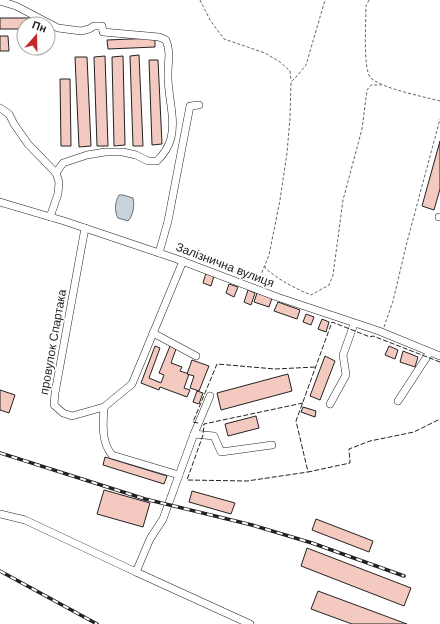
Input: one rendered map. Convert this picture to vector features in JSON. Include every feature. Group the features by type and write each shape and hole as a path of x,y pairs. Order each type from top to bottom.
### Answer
{"street":[{"path":"0,1 16,6 58,28 80,31 94,26 102,26 103,32 159,37 166,40 169,49 168,74 173,129 171,140 157,161 148,161 136,155 123,152 105,152 86,155 63,163 56,173"},
{"path":"158,253 168,221 190,106 198,105"},
{"path":"0,108 9,114 28,144 56,173 59,182 58,194 50,217"},
{"name":"Залізнична вулиця","path":"0,202 85,228 183,261 379,332 440,356"},
{"name":"провулок Спартака","path":"85,228 54,393 54,405 63,413 72,416 104,407"},
{"path":"179,475 112,455 107,448 103,422 104,407 132,384 183,261"},
{"path":"330,404 346,375 343,355 354,324"},
{"path":"153,333 196,356"},
{"path":"398,402 430,352"},
{"path":"136,572 150,538 163,519 194,434 210,396"},
{"path":"194,434 214,436 221,452 272,445"},
{"path":"0,514 25,520 250,624"}],"path":[{"path":"200,0 210,20 224,39 265,53 280,62 290,71 290,118 287,153 273,238 269,256 258,281 257,289"},
{"path":"291,82 306,66 325,0"},
{"path":"369,0 366,6 367,70 371,77 382,84 440,101"},
{"path":"266,264 265,268 293,288 311,295 329,286 334,275 343,200 362,129 367,90 371,85 382,84"},
{"path":"379,332 384,326 393,300 440,119"}],"shaded area":[{"path":"119,195 133,198 133,210 128,221 118,218 116,206"}],"building":[{"path":"0,18 16,18 16,29 0,29"},
{"path":"0,36 8,36 9,51 0,51"},
{"path":"155,38 155,47 108,49 107,40"},
{"path":"139,55 143,146 133,146 130,56"},
{"path":"105,56 108,146 97,146 94,57"},
{"path":"123,56 125,145 114,146 112,57"},
{"path":"75,57 87,57 91,146 79,147"},
{"path":"149,60 158,60 162,144 152,145"},
{"path":"60,79 70,79 71,146 61,146"},
{"path":"440,141 440,189 434,210 422,206"},
{"path":"206,273 214,276 211,286 203,283"},
{"path":"229,284 238,287 234,297 226,293"},
{"path":"248,290 255,293 251,305 244,302"},
{"path":"257,293 272,298 269,307 254,302"},
{"path":"278,302 300,310 297,319 274,311"},
{"path":"306,314 314,317 311,325 303,322"},
{"path":"322,319 329,322 326,332 318,329"},
{"path":"155,346 160,348 149,378 161,383 164,375 159,373 170,346 176,349 171,363 182,367 180,371 189,374 184,388 190,390 187,397 160,387 159,390 141,383"},
{"path":"389,346 398,350 395,359 385,355"},
{"path":"403,351 418,357 415,367 400,362"},
{"path":"325,356 335,361 320,400 310,396"},
{"path":"192,360 209,366 199,391 190,388 194,376 187,374"},
{"path":"288,374 292,391 221,410 217,393"},
{"path":"0,390 15,395 9,413 0,410"},
{"path":"197,391 203,393 199,404 193,402"},
{"path":"303,407 316,411 315,417 301,412"},
{"path":"256,416 259,428 228,436 225,424"},
{"path":"105,457 167,476 164,484 103,465"},
{"path":"104,490 150,503 143,527 97,514"},
{"path":"192,491 235,503 231,514 189,502"},
{"path":"316,519 373,541 369,552 312,530"},
{"path":"307,548 411,588 404,606 301,566"},
{"path":"318,591 407,624 352,624 311,609"}],"railway":[{"path":"0,453 145,499 252,525 312,543 404,576"},
{"path":"0,571 97,624"}],"fence":[{"path":"440,362 332,322 296,421 308,472 350,463 349,449 370,441 414,432 440,419"},
{"path":"198,423 193,422 217,364 275,369 316,367"},
{"path":"303,403 204,424 203,435 187,480 247,481 308,472"}]}
